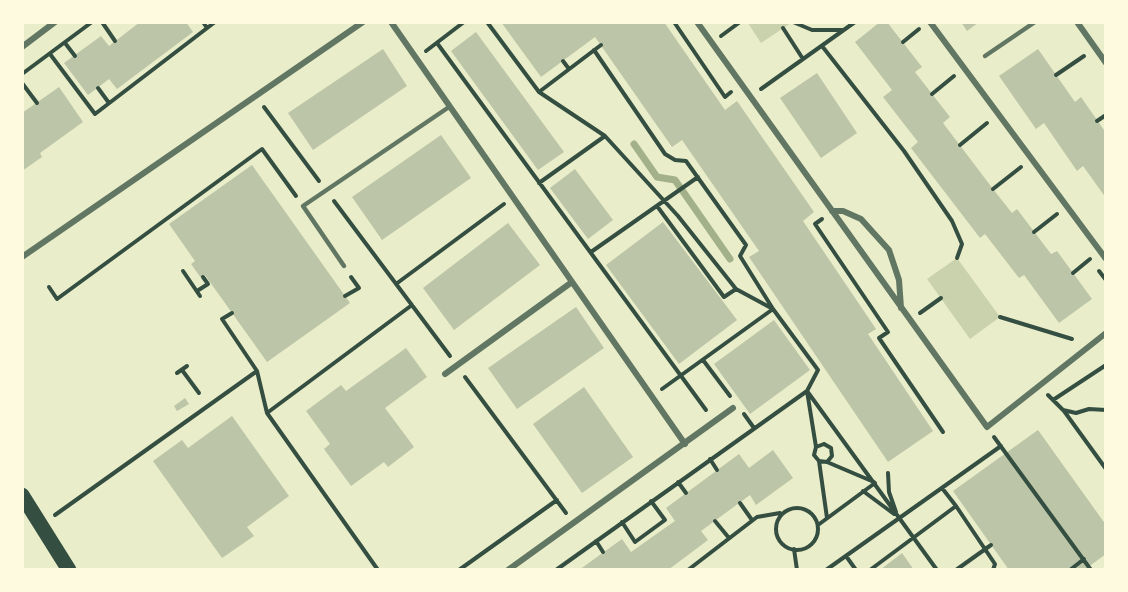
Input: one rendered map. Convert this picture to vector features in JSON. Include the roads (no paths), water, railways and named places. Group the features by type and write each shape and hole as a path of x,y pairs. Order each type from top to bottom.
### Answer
{"main road":[{"path":"22,495 69,570"}],"street":[{"path":"22,47 55,22"},
{"path":"22,257 363,22"},
{"path":"391,22 685,444"},
{"path":"697,22 987,427 1106,333"},
{"path":"930,22 1106,259"},
{"path":"1077,22 1106,63"},
{"path":"832,212 843,211 861,219 888,250 899,280 901,309"},
{"path":"446,374 572,282"},
{"path":"508,570 733,408"}],"lane":[{"path":"986,56 1035,22"},
{"path":"344,266 303,206 449,106"}],"waterway":[{"path":"634,144 657,177 675,180 730,259"}]}
